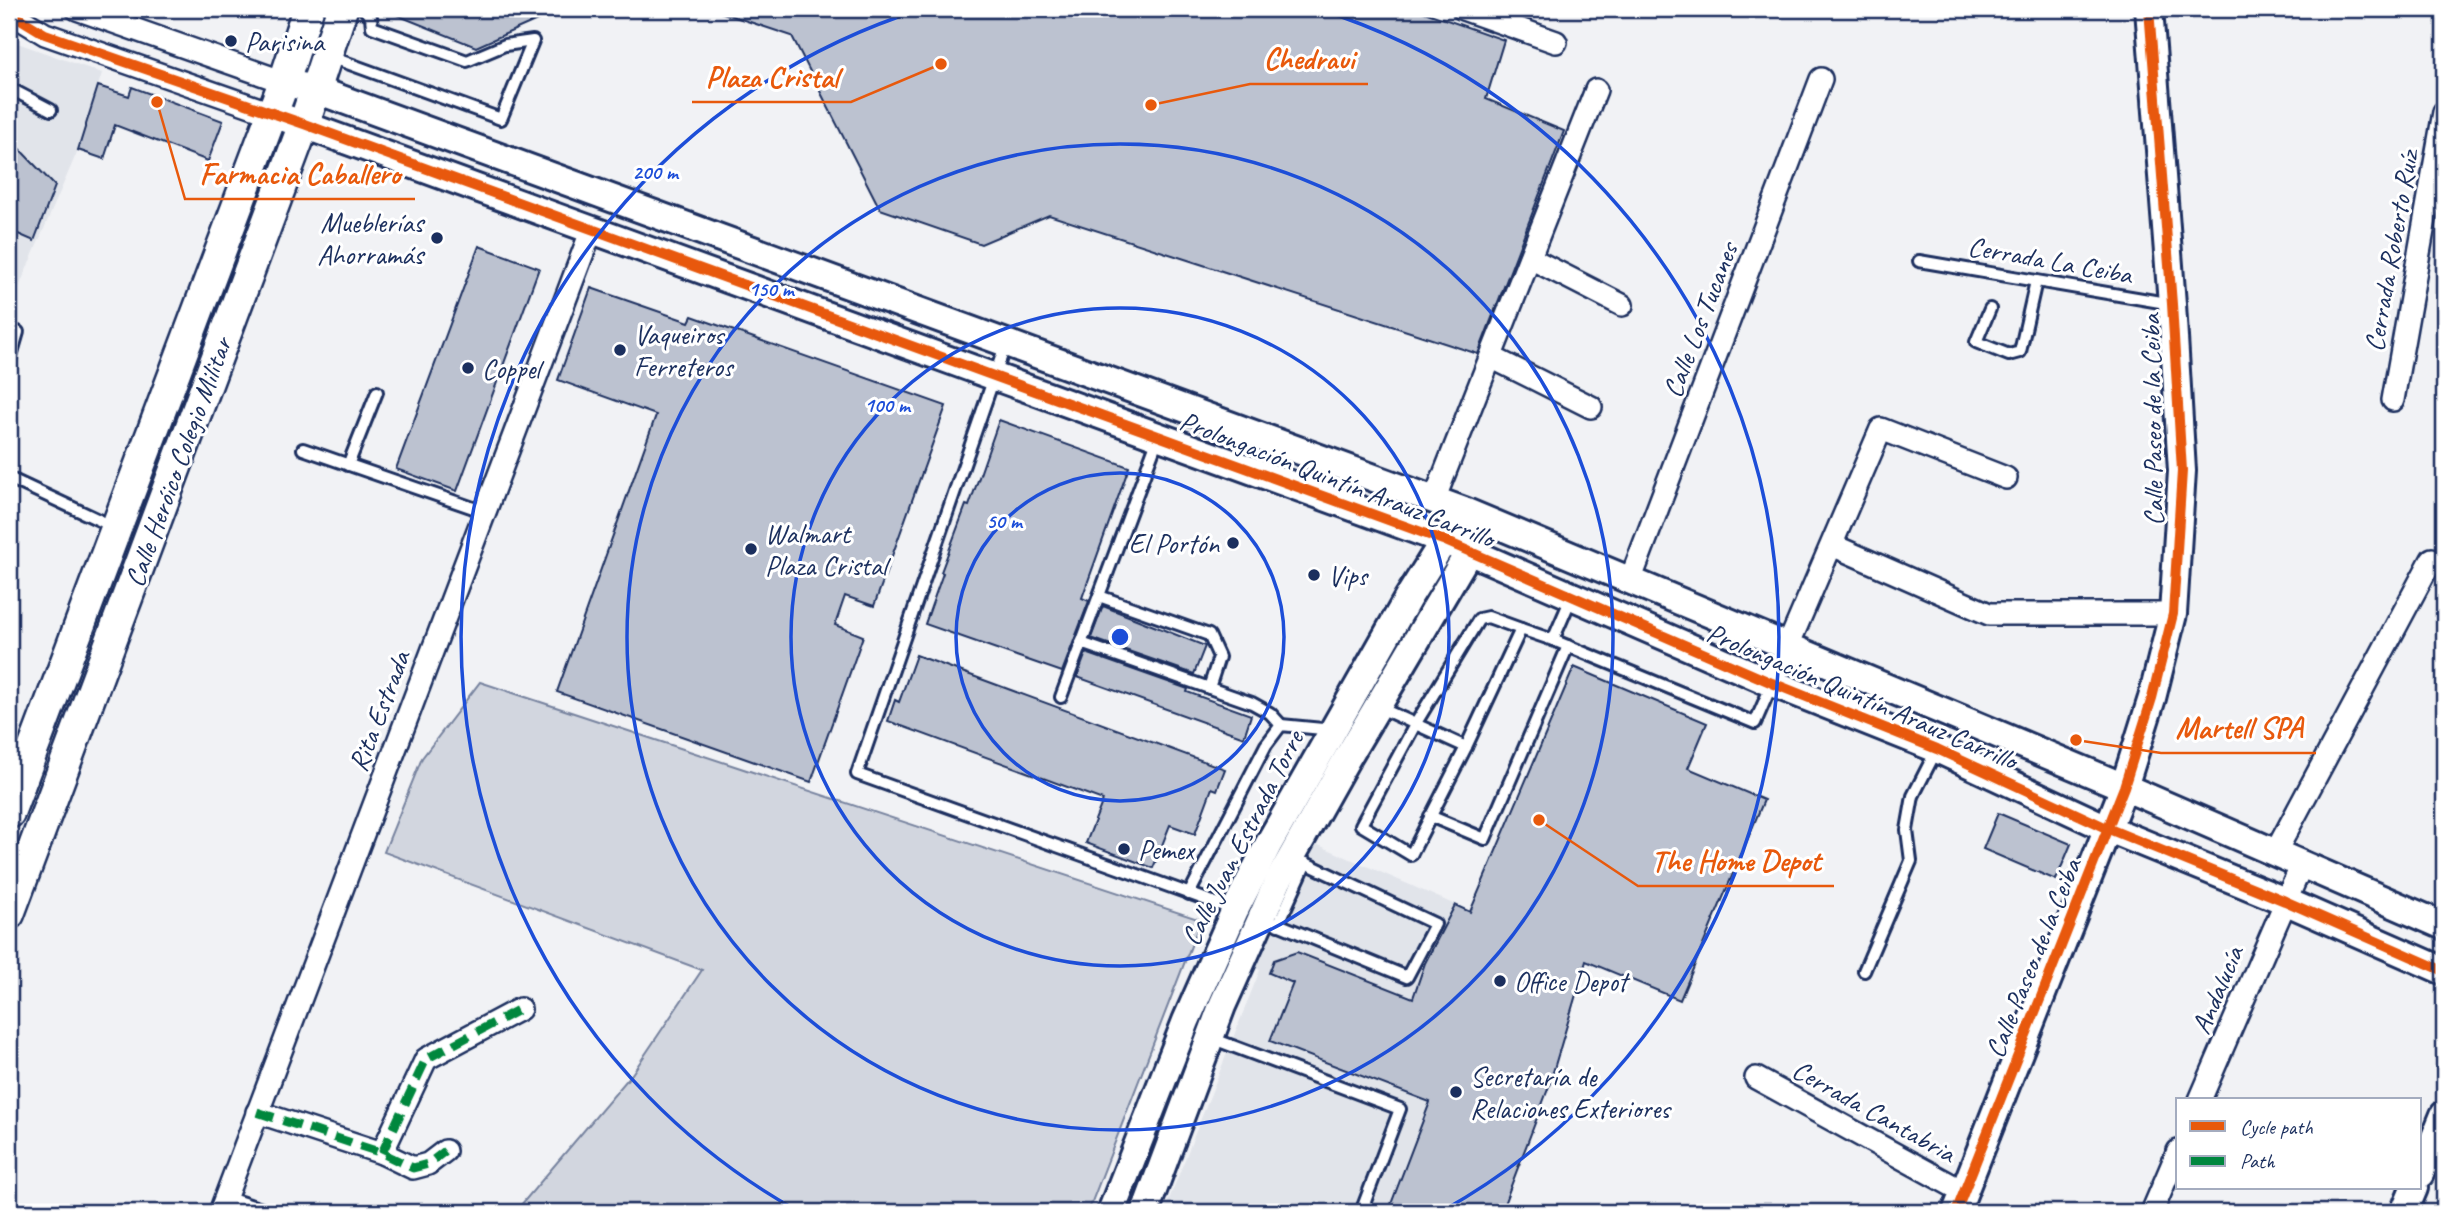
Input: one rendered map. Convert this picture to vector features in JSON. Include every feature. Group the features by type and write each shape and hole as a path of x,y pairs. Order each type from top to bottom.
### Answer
{"main road":[{"name":"Calle Heróico Colegio Militar","path":"9,813 284,82 308,9"},
{"name":"Calle Heróico Colegio Militar","path":"9,914 304,124 342,9"}],"street":[{"path":"76,9 284,82"},
{"path":"1464,9 1556,42"},
{"name":"Calle Paseo de la Ceiba","path":"1960,1202 2109,829 2152,698 2173,614 2182,471 2149,9"},
{"path":"9,12 45,34 271,113"},
{"name":"Calle Los Tucanes","path":"1630,580 1821,79"},
{"name":"Prolongación Quintín Arauz Carrillo","path":"284,82 314,89 1475,515 2124,787 2444,926"},
{"path":"1434,500 1597,90"},
{"name":"Cerrada Roberto Ruíz","path":"2393,400 2444,112"},
{"name":"Prolongación Quintín Arauz Carrillo","path":"271,113 1443,540 1772,683 1937,749 2109,829 2285,901 2444,971"},
{"path":"659,254 671,220"},
{"name":"Rita Estrada","path":"222,1205 592,229"},
{"path":"1531,258 1622,305"},
{"path":"1491,356 1591,407"},
{"path":"1772,683 1881,429 2006,478"},
{"path":"1236,465 1248,432"},
{"name":"Calle Juan Estrada Torre","path":"1145,1212 1258,917 1268,845 1443,540 1475,515"},
{"name":"Calle Juan Estrada Torre","path":"1111,1212 1184,1028 1298,859 1378,706 1471,552 1475,515"},
{"path":"1832,545 1989,614 2173,614"},
{"path":"2275,853 2432,559"},
{"name":"Andalucía","path":"2201,1098 2302,864"},
{"path":"383,1153 426,1059 520,1009"},
{"name":"Cerrada Cantabria","path":"1756,1078 1960,1202"},
{"path":"257,1112 383,1153 413,1168 428,1164 445,1152"},
{"path":"2422,1169 2444,1115"},
{"path":"2152,1212 2176,1156"},
{"path":"2404,1212 2413,1190"}],"lane":[{"path":"326,55 501,119 533,41 505,45 467,61 372,27 372,17 364,9"},
{"path":"9,88 51,110"},
{"name":"Cerrada La Ceiba","path":"1919,261 2172,304"},
{"path":"1990,309 1976,342 2009,355 2020,352 2036,281"},
{"path":"9,363 18,332"},
{"path":"1006,343 857,774 1258,917 1407,977 1435,924 1298,859"},
{"path":"348,465 377,392"},
{"path":"1061,697 1158,437"},
{"path":"303,449 485,512"},
{"path":"9,478 116,528"},
{"path":"1098,596 1209,635 1219,657 1209,688"},
{"path":"1553,640 1572,596"},
{"path":"1521,629 1466,747 1411,855 1361,825 1416,723 1479,619 1488,617 1553,640 1755,723 1772,683"},
{"path":"1081,643 1252,703 1270,713 1281,724 1334,730"},
{"path":"1430,817 1485,839 1568,646"},
{"path":"1353,695 1466,747"},
{"path":"1189,894 1265,745 1281,724"},
{"path":"1864,971 1911,861 1907,830 1913,796 1937,749"},
{"path":"1184,1028 1400,1109 1361,1212"},
{"path":"222,1205 271,1212"}],"shaded area":[{"path":"9,40 102,73 78,150 9,310"},
{"path":"480,682 1201,920 1088,1212 515,1212 632,1074 702,970 384,852 422,758"},
{"path":"1307,840 1586,962 1548,1089 1501,1212 1164,1212 1260,970 1249,965"}],"building":[{"path":"382,9 562,9 476,47"},
{"path":"720,9 1416,9 1504,40 1486,99 1564,131 1478,354 1049,215 981,244 880,209 792,36 720,12"},
{"path":"98,86 129,96 132,87 223,121 208,161 115,125 104,159 78,150"},
{"path":"9,138 55,186 34,241 9,230"},
{"name":"Coppel","path":"479,246 539,268 457,491 396,469"},
{"name":"Walmart Plaza Cristal","path":"591,288 689,322 692,316 946,406 874,606 845,596 835,625 863,636 811,782 557,692 656,415 558,380"},
{"path":"999,420 1129,467 1082,598 1089,601 1062,672 925,624 943,573 941,572 966,505 969,506"},
{"path":"1103,606 1205,646 1194,674 1091,638"},
{"path":"1086,653 1188,689 1187,692 1251,715 1244,737 1077,677"},
{"path":"916,655 1225,769 1217,790 1212,788 1195,834 1170,825 1153,868 1086,843 1103,800 888,721 895,700 899,702"},
{"path":"1574,667 1707,723 1688,768 1764,800 1680,1000 1586,961 1548,1089 1501,1212 1388,1212 1430,1102 1270,1041 1293,983 1269,973 1274,960 1297,952 1413,998 1425,963 1455,905 1470,912"},
{"path":"1998,813 2071,844 2056,880 1983,849"}],"marked path":[{"path":"382,1153 426,1059 520,1009"},
{"path":"257,1112 382,1153 413,1168 428,1164 445,1151"}],"cycle path":[{"path":"1956,1212 2124,787 2152,698 2173,614 2182,471 2149,9"},
{"path":"9,12 45,34 304,124 1443,540 1772,683 1937,749 2109,829 2285,901 2444,971"}],"place":[{"name":"Parisina","path":"231,41"},
{"name":"Plaza Cristal","path":"941,64"},
{"name":"Farmacia Caballero","path":"157,102"},
{"name":"Chedraui","path":"1151,105"},
{"name":"Mueblerías Ahorramás","path":"437,238"},
{"name":"Vaqueiros Ferreteros","path":"620,350"},
{"name":"Coppel","path":"468,368"},
{"name":"El Portón","path":"1233,543"},
{"name":"Walmart Plaza Cristal","path":"751,549"},
{"name":"Vips","path":"1314,575"},
{"name":"Martell SPA","path":"2076,740"},
{"name":"The Home Depot","path":"1539,820"},
{"name":"Pemex","path":"1124,849"},
{"name":"Office Depot","path":"1500,981"},
{"name":"Secretaría de Relaciones Exteriores","path":"1456,1092"}]}
